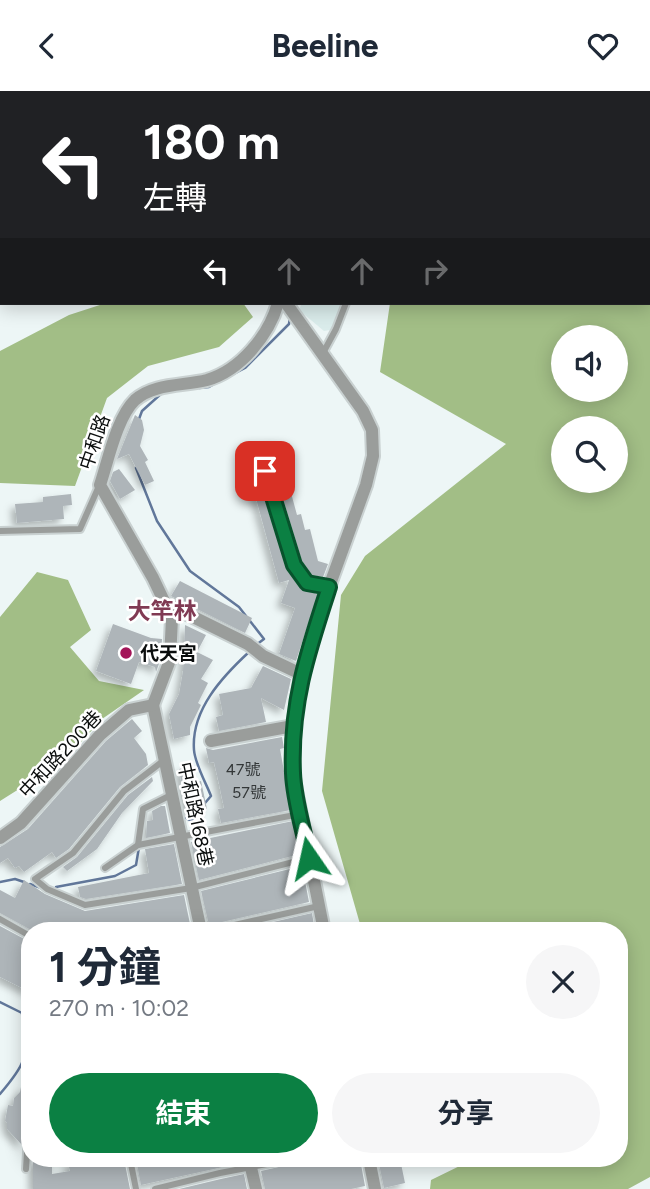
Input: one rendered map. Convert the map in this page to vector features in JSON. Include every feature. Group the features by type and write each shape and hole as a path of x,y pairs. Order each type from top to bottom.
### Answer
{"street":[{"name":"中和路","path":"153,705 170,660 172,618 167,604 100,485 125,411 136,399 168,386 209,379 232,367 247,356 282,305"},
{"path":"285,305 363,411 372,430 373,456 366,485 301,674 293,726 293,775 322,922"},
{"path":"265,471 294,565 307,583 329,587"},
{"path":"167,604 301,674"},
{"name":"中和路168巷","path":"153,705 199,922"},
{"name":"中和路200巷","path":"0,838 30,815 100,735 129,711 153,705"},
{"path":"211,741 293,726"},
{"path":"251,1167 256,1189"},
{"path":"371,1167 375,1189"}],"lane":[{"path":"322,355 345,305"},
{"path":"0,531 80,529 100,485"},
{"path":"165,759 124,791 73,853 35,879 47,889 85,905 191,888 309,858"},
{"path":"138,845 143,809 171,795"},
{"path":"105,868 138,845 300,814"},
{"path":"248,922 319,906"},
{"path":"0,919 21,931"},
{"path":"132,1167 136,1189"},
{"path":"155,1189 235,1167"}],"shaded area":[{"path":"301,305 345,306 336,329 324,331 299,310"}],"green space":[{"path":"100,305 244,305 253,317 219,347 148,366 107,398 75,486 0,483 0,351 69,315"},
{"path":"390,305 650,305 650,1177 628,1189 430,1189 431,1180 458,1167 628,1167 628,922 359,922 322,791 341,595 365,556 506,444 380,372"},
{"path":"37,572 68,580 91,630 70,647 99,681 144,690 102,719 65,760 0,801 0,617"}],"building":[{"path":"135,415 142,420 144,430 140,446 148,460 145,462 154,481 145,485 129,454 117,459"},
{"path":"277,441 297,515 301,514 305,530 310,529 318,561 328,564 323,577 312,575 302,561 266,443"},
{"path":"119,469 135,490 120,499 110,481 113,472"},
{"path":"258,478 287,570 301,589 318,594 296,661 279,654 295,608 281,603 289,580 279,583 251,480"},
{"path":"71,494 72,505 63,506 64,519 17,523 15,504 43,502 43,497"},
{"path":"180,581 252,618 245,633 171,596"},
{"name":"代天宮","path":"113,624 151,638 162,639 161,658 156,672 155,667 139,662 131,684 96,671"},
{"path":"185,625 206,635 197,652 213,660 201,679 208,683 198,703 201,705 190,727 190,735 174,739 169,714 179,694"},
{"path":"263,666 291,679 284,710 261,698 266,722 219,731 216,717 223,715 219,694 251,688"},
{"path":"132,719 142,731 134,738 146,754 148,765 120,787 69,849 56,858 52,852 24,872 19,866 15,868 8,858 0,863 0,847 28,829 106,741"},
{"path":"282,737 284,748 280,749 291,810 221,823 218,809 224,808 214,762 209,763 206,748 213,750"},
{"path":"191,767 194,783 201,781 207,809 187,813 179,769"},
{"path":"152,777 153,781 122,813 97,849 67,871 63,867 77,857 128,795"},
{"path":"165,806 170,833 146,838 147,821 153,820 152,811"},
{"path":"293,821 300,854 199,880 191,842"},
{"path":"174,844 182,884 86,899 80,897 78,887 149,873 145,849"},
{"path":"302,866 309,902 222,922 208,922 201,891"},
{"path":"24,880 45,894 85,911 184,895 190,922 21,922 21,924 0,913 0,890 15,898"},
{"path":"312,913 314,922 273,922"},
{"path":"0,926 21,937 21,988 0,977"},
{"path":"21,1087 21,1144 7,1129 5,1121 8,1105 13,1106 14,1098"},
{"path":"33,1167 52,1167 52,1174 70,1171 69,1167 126,1167 130,1189 33,1189"},
{"path":"138,1167 223,1167 141,1185"},
{"path":"279,1167 361,1167 365,1186 351,1189 265,1189 261,1171"},
{"path":"380,1167 402,1167 405,1183 384,1188"},
{"path":"244,1174 247,1189 179,1189 221,1179"}],"waterway":[{"path":"228,377 245,368 289,324 290,317"},
{"path":"199,388 209,387 219,381"},
{"path":"139,419 142,411 162,393"},
{"path":"136,468 157,521 190,571 239,607 246,616"},
{"path":"250,621 264,639 256,645"},
{"path":"205,803 211,796 198,767 194,750 198,721 210,695 249,652"},
{"path":"186,818 191,821 201,808"},
{"path":"56,887 115,876 136,865 139,847"},
{"path":"0,882 15,879 24,882"},
{"path":"30,884 44,889"},
{"path":"0,1002 21,1012"},
{"path":"0,1094 21,1065"}],"place":[{"name":"代天宮","path":"126,653"}],"district":[{"name":"大竿林","path":"162,611"}],"route":[{"path":"265,471 294,565 307,583 329,587 301,674 293,726 293,775 309,858"}]}
